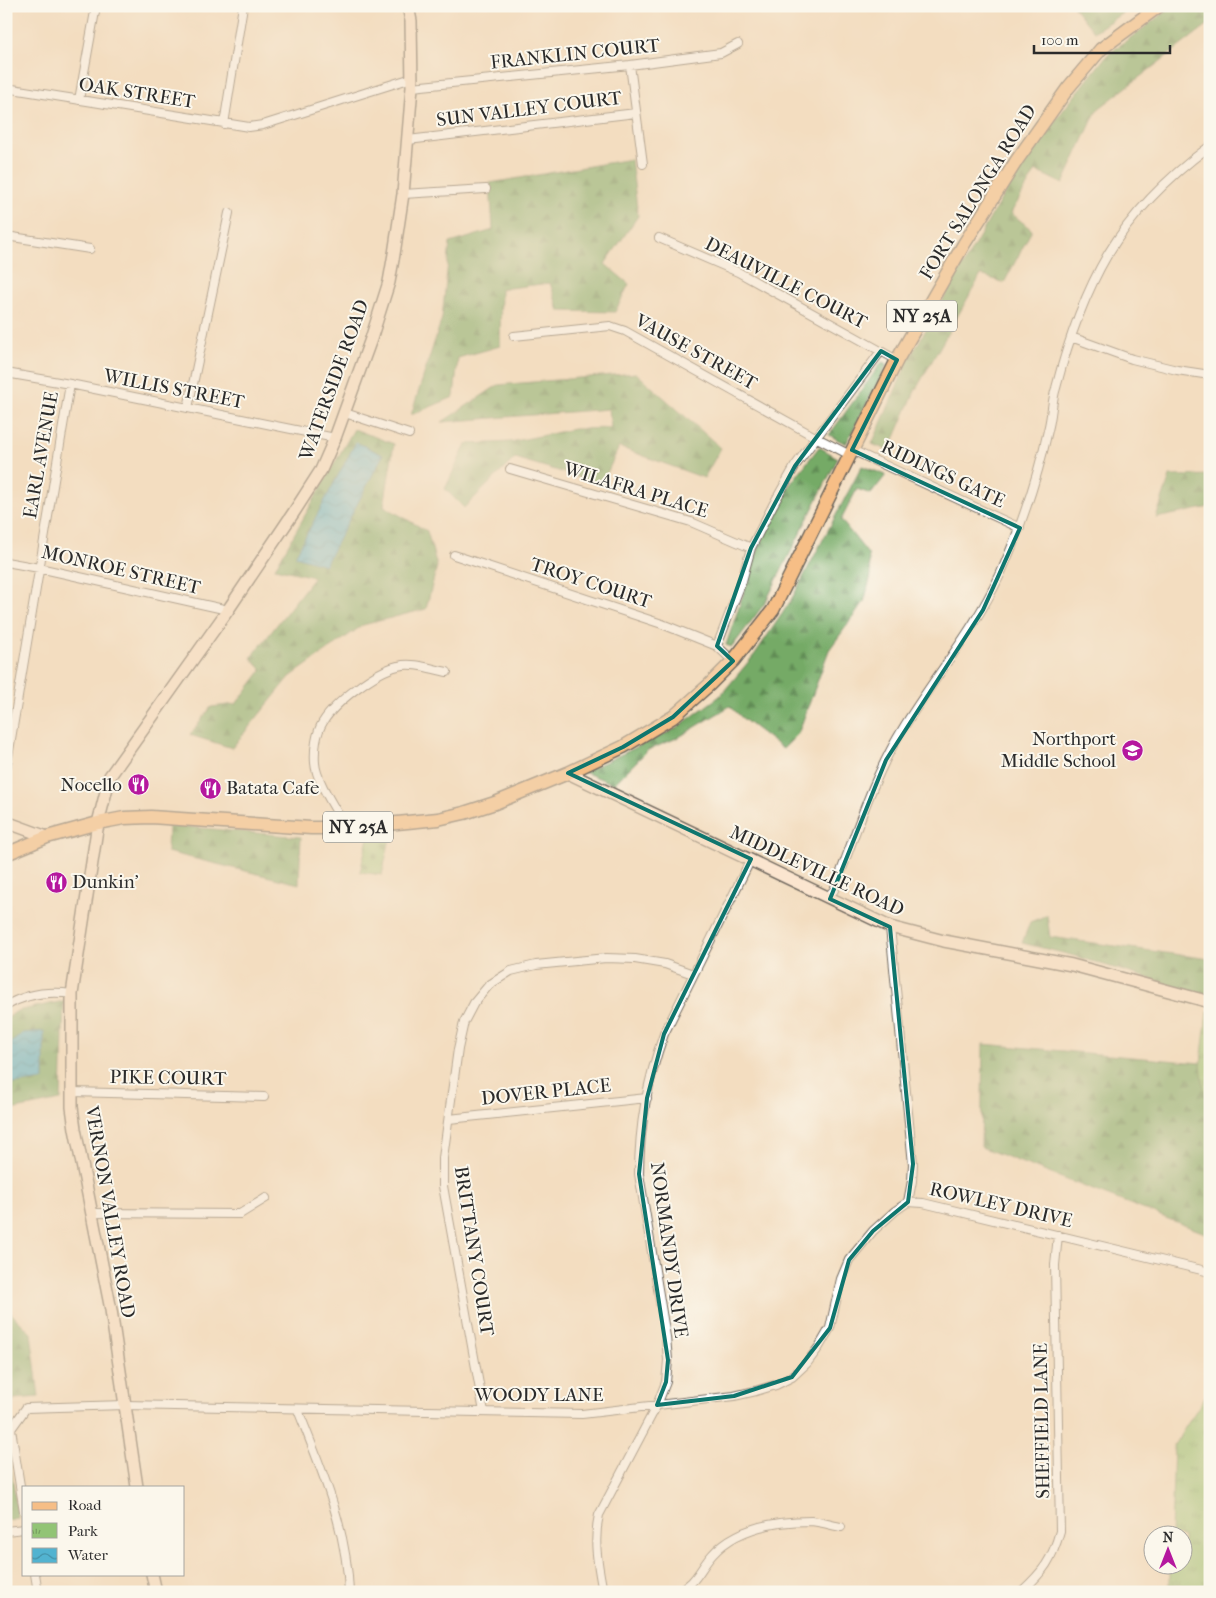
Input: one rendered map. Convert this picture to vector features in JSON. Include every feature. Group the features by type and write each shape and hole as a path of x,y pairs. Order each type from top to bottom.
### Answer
{"main road":[{"name":"WATERSIDE ROAD","path":"98,823 110,776 228,610 321,470 345,413 389,282 404,194 412,82 411,21 408,6"},
{"name":"FORT SALONGA ROAD","path":"6,854 47,837 124,818 151,817 311,828 346,828 438,819 464,813 568,773 623,748 673,717 733,661 773,610 897,360 964,244 1017,160 1068,88 1101,49 1159,6"},
{"name":"MIDDLEVILLE ROAD","path":"568,773 890,927 944,941 1072,965 1210,1002"},
{"path":"6,822 47,837"},
{"name":"VERNON VALLEY ROAD","path":"98,823 72,994 72,1092 75,1129 111,1310 137,1486"},
{"path":"152,1576 156,1592"}],"street":[{"path":"79,100 96,6"},
{"path":"224,124 243,6"},
{"name":"FRANKLIN COURT","path":"263,125 412,82 630,65 720,54 738,44"},
{"name":"SUN VALLEY COURT","path":"408,140 636,113 630,65"},
{"name":"OAK STREET","path":"6,88 224,124 249,127 263,125"},
{"path":"636,113 643,164"},
{"path":"828,898 834,890 886,760 906,723 983,610 1020,528 1041,460 1055,392 1071,337 1095,278 1109,252 1126,227 1171,177 1210,146"},
{"path":"404,194 486,189"},
{"path":"188,408 229,213"},
{"path":"6,236 90,250"},
{"name":"DEAUVILLE COURT","path":"659,238 738,272 897,360"},
{"name":"VAUSE STREET","path":"514,336 610,326 625,331 817,438 851,453"},
{"path":"1071,337 1132,359 1178,370 1210,375"},
{"path":"733,661 716,646 742,582 751,548 795,466 882,351"},
{"name":"WILLIS STREET","path":"6,373 70,384 335,438"},
{"name":"EARL AVENUE","path":"6,769 70,384"},
{"path":"345,413 409,434"},
{"name":"RIDINGS GATE","path":"851,453 1020,528"},
{"name":"WILAFRA PLACE","path":"510,469 691,522 751,548"},
{"name":"TROY COURT","path":"454,555 662,624 716,646"},
{"name":"MONROE STREET","path":"6,562 228,610"},
{"path":"346,828 320,780 315,764 316,743 323,723 337,706 378,673 399,665 415,665 446,672"},
{"name":"NORMANDY DRIVE","path":"603,1592 596,1552 595,1533 598,1515 657,1405 666,1382 668,1360 666,1337 639,1174 647,1098 656,1054 664,1034 751,859"},
{"name":"ROWLEY DRIVE","path":"890,927 913,1164 908,1202 923,1203 1210,1272"},
{"name":"BRITTANY COURT","path":"484,1412 443,1186 443,1158 458,1049 464,1022 474,1003 489,985 511,971 536,965 616,958 636,959 665,964 693,974"},
{"path":"6,1006 36,994 52,992 72,994"},
{"name":"PIKE COURT","path":"72,1092 264,1096"},
{"name":"DOVER PLACE","path":"449,1118 647,1098"},
{"path":"92,1213 240,1214 266,1198"},
{"name":"WOODY LANE","path":"22,1498 11,1429 26,1408 125,1405 298,1410 582,1414 734,1396 776,1385 792,1377 811,1357 830,1328 841,1279 849,1260 873,1231 908,1202"},
{"name":"SHEFFIELD LANE","path":"1021,1592 1047,1565 1055,1549 1060,1531 1054,1265 1058,1235"},
{"path":"298,1410 334,1507 340,1531 349,1592"},
{"path":"675,1592 691,1584 720,1546 731,1538 752,1529 776,1524 812,1521 841,1527"},
{"path":"6,1531 22,1529"},
{"path":"35,1576 38,1592"}],"highlighted area":[{"path":"881,351 897,360 852,450 1020,528 983,610 886,760 830,899 890,927 913,1164 908,1202 873,1231 849,1260 830,1328 792,1377 734,1396 657,1405 666,1382 668,1360 639,1174 647,1098 664,1034 751,859 568,773 623,747 673,717 733,661 717,646 751,548 795,466"}],"green space":[{"path":"1073,6 1133,6 1094,32"},
{"path":"1173,6 1210,6 1210,23 1097,110 1063,184 1036,171 1011,213 1032,230 1004,283 981,275 915,391 889,451 872,444 909,359 1023,161 1107,55"},
{"path":"631,159 638,216 605,264 629,284 615,312 559,311 550,283 501,289 500,346 458,358 454,397 411,415 442,318 450,243 493,230 490,183"},
{"path":"882,362 887,364 846,444 829,435"},
{"path":"636,373 721,448 704,478 619,447 602,484 515,458 464,508 445,489 466,444 510,442 574,429 611,428 609,409 442,422 498,385"},
{"path":"354,429 394,444 384,506 427,531 437,566 426,609 363,625 290,677 232,748 190,735 211,707 236,704 262,670 251,658 314,577 275,568"},
{"path":"819,447 838,458 765,603 732,647 726,645 759,548 782,495"},
{"path":"862,466 886,475 871,494 857,489 841,520 868,554 871,575 864,602 829,650 798,734 783,749 741,717 730,706 679,737 648,750 614,784 584,772 675,729 720,696 755,654 790,602"},
{"path":"1210,475 1210,507 1156,518 1170,476"},
{"path":"168,825 301,837 299,884 167,852"},
{"path":"368,838 390,838 382,875 360,872"},
{"path":"1047,915 1050,937 1210,959 1210,997 1071,955 1022,943 1030,922"},
{"path":"64,1001 61,1100 6,1111 6,1019 17,1011"},
{"path":"1207,1012 1210,1012 1210,1117 1201,1063"},
{"path":"1210,1012 1210,1235 981,1147 983,1044 1201,1063"},
{"path":"6,1308 31,1333 39,1397 14,1399 6,1423"},
{"path":"1210,1389 1210,1586 1170,1585 1170,1576 1194,1576 1194,1526 1171,1526 1174,1445"},
{"path":"6,1430 18,1518 6,1521"}],"water":[{"path":"356,442 383,455 325,565 295,556"},
{"path":"44,1031 44,1080 6,1085 6,1047 23,1033"}],"place":[{"name":"Northport Middle School","path":"1132,750"},
{"name":"Nocello","path":"138,785"},
{"name":"Batata Cafe","path":"210,788"},
{"name":"Dunkin'","path":"56,882"}]}
